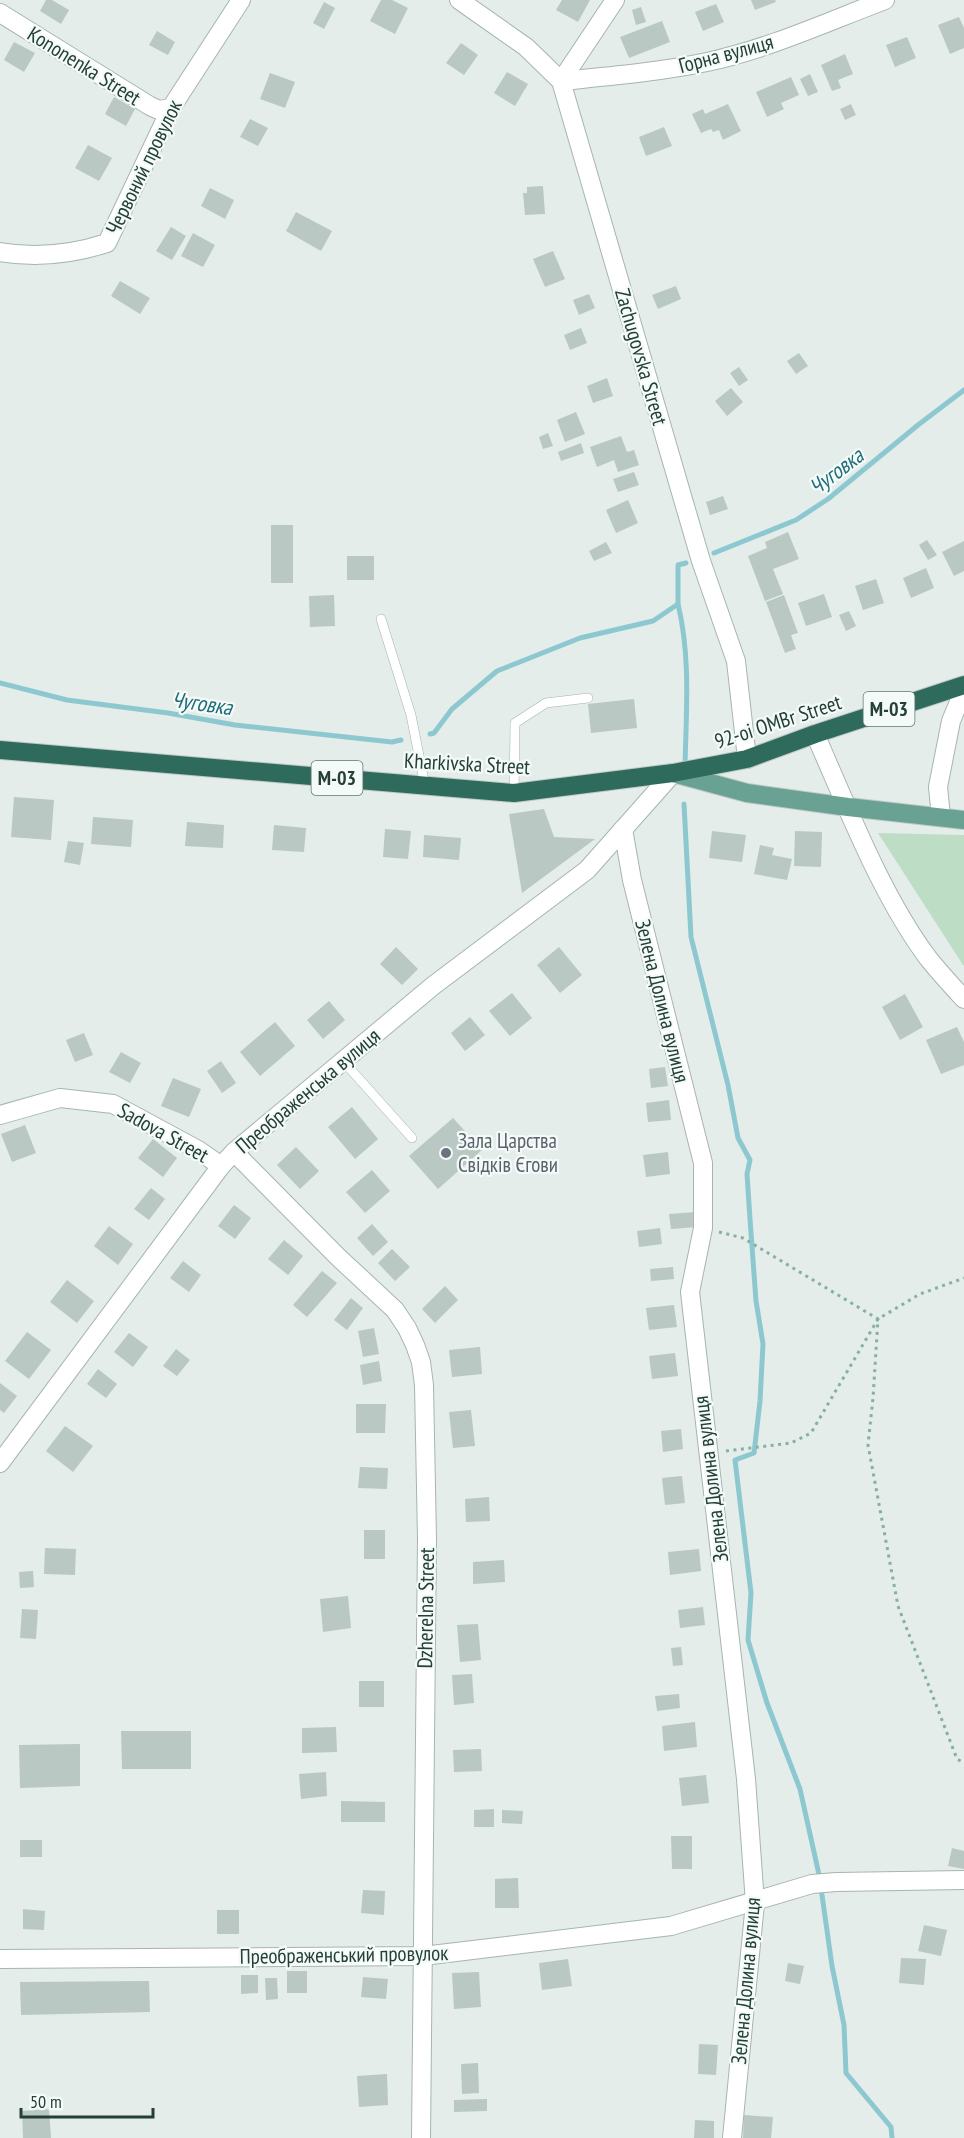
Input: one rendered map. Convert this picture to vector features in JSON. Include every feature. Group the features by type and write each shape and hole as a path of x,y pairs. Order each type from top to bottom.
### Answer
{"highway":[{"name":"92-oi OMBr Street","path":"673,773 747,759 964,685"},
{"name":"Kharkivska Street","path":"0,750 514,793 673,773"}],"main road":[{"name":"Kharkivska Street","path":"673,773 747,793 964,820"}],"street":[{"name":"Червоний провулок","path":"0,252 20,255 84,250 107,243 171,108 241,0"},
{"name":"Zachugovska Street","path":"459,0 526,46 561,81 701,561 736,660 747,759"},
{"path":"561,81 615,0"},
{"name":"Горна вулиця","path":"561,81 659,70 709,61 767,45 885,0"},
{"name":"Kononenka Street","path":"0,13 150,106 159,110 171,108"},
{"path":"941,818 938,787 951,721 964,690"},
{"path":"815,734 900,915 928,958 964,999"},
{"name":"Преображенська вулиця","path":"0,1463 220,1166 434,985 587,870 673,773"},
{"name":"Зелена Долина вулиця","path":"623,829 632,880 703,1163 703,1228 690,1292 746,1779 754,1903 732,2138"},
{"name":"Sadova Street","path":"0,1115 60,1098 113,1104 198,1150 220,1166"},
{"name":"Dzherelna Street","path":"234,1152 338,1257 395,1310 408,1328 421,1362 424,1385 427,1539 421,2138"},
{"name":"Преображенський провулок","path":"0,1959 423,1956 671,1926 812,1884 964,1880"}],"lane":[{"path":"381,619 411,715 425,786"},
{"path":"514,793 514,723 546,703 588,698"},
{"path":"344,1062 412,1138"}],"path":[{"path":"703,1228 743,1238 878,1319"},
{"path":"742,1448 791,1443 811,1433 878,1319 920,1294 964,1278"},
{"path":"878,1319 868,1445 895,1594 957,1760 964,1763"}],"green space":[{"path":"878,833 964,835 964,966 963,965"}],"building":[{"path":"46,0 52,0 69,10 61,24 40,11"},
{"path":"381,0 392,0 408,8 395,34 370,21"},
{"path":"562,0 590,0 578,22 556,10"},
{"path":"751,0 775,0 776,2 755,10"},
{"path":"324,2 335,8 324,29 313,23"},
{"path":"716,4 724,22 703,31 695,12"},
{"path":"641,7 646,22 636,25 632,10"},
{"path":"959,17 964,28 964,48 950,54 938,25"},
{"path":"662,21 670,42 629,58 620,37"},
{"path":"157,31 175,42 168,55 149,45"},
{"path":"907,37 916,58 895,67 886,45"},
{"path":"14,42 35,53 24,72 4,60"},
{"path":"461,43 478,55 464,75 446,63"},
{"path":"845,54 853,74 838,80 841,88 832,91 821,65"},
{"path":"507,72 528,84 515,106 494,93"},
{"path":"270,73 295,82 285,108 260,99"},
{"path":"810,74 818,92 808,96 800,79"},
{"path":"791,77 799,95 781,103 784,109 767,117 756,92"},
{"path":"114,97 135,109 126,126 105,114"},
{"path":"728,104 741,131 723,140 719,130 713,132 711,129 701,133 692,114 703,109 705,114"},
{"path":"851,104 856,115 845,120 840,109"},
{"path":"250,119 268,128 258,146 240,137"},
{"path":"664,127 672,146 646,156 639,137"},
{"path":"88,145 112,158 99,181 75,168"},
{"path":"543,186 545,214 525,215 523,193 527,193 527,187"},
{"path":"210,188 234,200 225,219 201,206"},
{"path":"296,212 332,231 321,251 286,231"},
{"path":"171,227 186,236 172,260 156,251"},
{"path":"193,233 215,245 203,267 181,256"},
{"path":"553,251 565,279 545,287 533,259"},
{"path":"120,281 150,298 140,314 111,296"},
{"path":"676,286 681,299 658,309 652,295"},
{"path":"589,294 595,308 579,315 573,300"},
{"path":"581,328 587,343 570,350 564,335"},
{"path":"799,353 808,366 796,374 787,361"},
{"path":"739,367 748,380 739,386 730,373"},
{"path":"607,378 613,396 593,403 587,386"},
{"path":"731,388 743,402 727,416 715,401"},
{"path":"576,412 585,434 565,442 557,420"},
{"path":"548,433 553,446 543,449 539,437"},
{"path":"621,436 627,452 634,450 639,465 618,472 614,460 597,467 590,447"},
{"path":"581,443 584,453 561,461 558,452"},
{"path":"634,472 639,485 618,492 613,479"},
{"path":"723,496 728,509 710,515 706,502"},
{"path":"628,500 638,523 616,533 606,510"},
{"path":"271,525 293,525 293,583 271,583"},
{"path":"788,532 799,559 773,569 783,594 765,601 748,556 767,548 765,542"},
{"path":"927,540 937,555 928,560 919,545"},
{"path":"964,541 964,571 954,576 942,552"},
{"path":"606,542 612,553 594,561 589,551"},
{"path":"347,556 374,556 374,580 347,580"},
{"path":"926,568 934,588 911,598 903,578"},
{"path":"876,579 884,603 863,610 855,586"},
{"path":"824,594 832,617 806,626 798,603"},
{"path":"334,595 335,626 310,627 309,596"},
{"path":"784,595 798,633 791,635 796,649 785,653 766,602"},
{"path":"849,611 856,626 846,631 839,615"},
{"path":"634,699 637,728 591,733 588,704"},
{"path":"14,797 54,800 51,840 11,837"},
{"path":"544,809 554,837 595,839 522,893 509,814"},
{"path":"93,817 133,820 131,847 91,844"},
{"path":"187,822 224,825 223,848 185,846"},
{"path":"274,825 306,828 304,852 272,850"},
{"path":"385,829 411,831 408,859 383,857"},
{"path":"712,831 746,835 742,862 709,858"},
{"path":"795,831 822,832 821,867 794,866"},
{"path":"424,835 461,838 459,860 423,857"},
{"path":"68,841 84,843 80,865 64,862"},
{"path":"760,845 774,848 772,855 792,859 787,880 754,874"},
{"path":"396,947 418,969 402,985 380,964"},
{"path":"559,947 582,975 560,993 537,965"},
{"path":"512,993 532,1018 510,1036 489,1011"},
{"path":"905,994 923,1027 900,1040 882,1007"},
{"path":"329,1001 345,1020 323,1039 307,1020"},
{"path":"470,1017 485,1035 465,1051 451,1033"},
{"path":"275,1022 295,1046 260,1076 240,1052"},
{"path":"957,1027 964,1042 964,1065 941,1074 926,1040"},
{"path":"84,1033 93,1055 75,1062 66,1040"},
{"path":"121,1052 141,1063 130,1083 109,1072"},
{"path":"221,1061 236,1083 222,1093 207,1071"},
{"path":"665,1067 668,1086 651,1088 649,1069"},
{"path":"173,1078 201,1089 189,1117 161,1106"},
{"path":"669,1100 671,1120 648,1122 646,1103"},
{"path":"352,1107 378,1139 355,1159 328,1127"},
{"name":"Зала Царства Свідків Єгови","path":"453,1118 482,1150 438,1189 409,1156"},
{"path":"25,1125 36,1153 12,1162 1,1134"},
{"path":"153,1139 177,1158 163,1177 138,1158"},
{"path":"296,1147 319,1171 300,1189 277,1165"},
{"path":"668,1152 670,1174 646,1177 643,1155"},
{"path":"372,1170 390,1191 365,1213 346,1192"},
{"path":"151,1188 165,1199 149,1220 134,1209"},
{"path":"234,1205 251,1218 235,1239 218,1226"},
{"path":"695,1212 697,1227 671,1229 669,1214"},
{"path":"372,1224 388,1242 373,1256 357,1238"},
{"path":"109,1226 133,1244 118,1265 94,1246"},
{"path":"660,1228 662,1244 639,1247 637,1231"},
{"path":"284,1240 303,1256 288,1275 268,1259"},
{"path":"392,1249 410,1267 395,1281 378,1263"},
{"path":"183,1261 201,1275 189,1292 170,1278"},
{"path":"673,1267 674,1279 651,1281 650,1269"},
{"path":"322,1271 337,1283 307,1317 293,1305"},
{"path":"67,1280 94,1301 77,1323 50,1302"},
{"path":"445,1286 458,1300 435,1323 422,1309"},
{"path":"351,1298 363,1308 347,1330 334,1320"},
{"path":"674,1305 677,1327 649,1330 646,1308"},
{"path":"374,1328 379,1354 363,1357 358,1331"},
{"path":"27,1332 51,1350 29,1379 5,1361"},
{"path":"129,1333 148,1347 133,1367 114,1352"},
{"path":"480,1347 482,1374 452,1377 449,1350"},
{"path":"176,1349 190,1360 177,1376 163,1366"},
{"path":"675,1353 678,1376 652,1379 649,1356"},
{"path":"379,1361 382,1381 363,1385 360,1365"},
{"path":"98,1369 117,1384 106,1398 87,1384"},
{"path":"0,1383 17,1396 4,1413 0,1410"},
{"path":"356,1404 386,1404 385,1433 356,1433"},
{"path":"471,1410 475,1446 453,1448 449,1412"},
{"path":"65,1426 93,1446 73,1472 46,1451"},
{"path":"681,1429 683,1449 663,1452 661,1431"},
{"path":"360,1467 388,1468 387,1489 358,1488"},
{"path":"682,1476 685,1503 665,1505 662,1478"},
{"path":"489,1497 490,1521 466,1522 465,1499"},
{"path":"364,1530 385,1530 385,1559 364,1559"},
{"path":"45,1548 76,1549 75,1575 44,1574"},
{"path":"699,1549 701,1571 670,1575 668,1552"},
{"path":"504,1560 505,1582 473,1584 473,1562"},
{"path":"33,1571 34,1587 20,1588 19,1572"},
{"path":"348,1596 351,1628 323,1632 320,1599"},
{"path":"703,1607 705,1625 680,1628 678,1610"},
{"path":"22,1609 38,1610 36,1639 20,1638"},
{"path":"478,1624 481,1660 460,1662 457,1625"},
{"path":"681,1647 683,1665 673,1666 671,1648"},
{"path":"472,1674 474,1703 454,1705 452,1675"},
{"path":"359,1681 384,1681 384,1707 359,1707"},
{"path":"679,1694 680,1708 657,1711 655,1696"},
{"path":"695,1722 697,1747 664,1751 662,1726"},
{"path":"336,1727 337,1752 302,1753 302,1728"},
{"path":"121,1731 191,1731 191,1769 122,1769"},
{"path":"80,1744 80,1786 20,1788 19,1745"},
{"path":"481,1749 482,1771 454,1772 453,1750"},
{"path":"326,1772 327,1796 301,1799 299,1774"},
{"path":"706,1775 709,1803 682,1806 679,1778"},
{"path":"341,1801 385,1802 385,1822 341,1822"},
{"path":"494,1809 494,1827 474,1827 474,1810"},
{"path":"502,1810 523,1811 522,1824 502,1823"},
{"path":"671,1836 692,1836 692,1869 672,1869"},
{"path":"20,1840 42,1840 42,1857 20,1857"},
{"path":"952,1848 964,1851 964,1869 948,1866"},
{"path":"518,1878 519,1908 495,1908 495,1879"},
{"path":"363,1890 385,1891 384,1915 361,1913"},
{"path":"23,1909 45,1911 44,1930 23,1929"},
{"path":"217,1910 239,1910 239,1934 217,1934"},
{"path":"924,1925 947,1930 941,1956 918,1951"},
{"path":"901,1958 926,1959 924,1985 899,1983"},
{"path":"568,1959 572,1986 542,1990 539,1963"},
{"path":"788,1963 804,1966 800,1984 785,1981"},
{"path":"287,1971 307,1971 307,1993 287,1993"},
{"path":"479,1972 481,2007 454,2009 452,1973"},
{"path":"241,1975 258,1975 258,1993 241,1994"},
{"path":"363,1977 388,1979 386,1999 361,1997"},
{"path":"265,1978 277,1978 278,1999 266,2000"},
{"path":"149,1981 150,2012 21,2015 20,1982"},
{"path":"699,2044 718,2045 716,2075 698,2074"},
{"path":"478,2063 479,2093 462,2094 461,2064"},
{"path":"387,2074 388,2105 359,2107 357,2076"},
{"path":"487,2099 487,2111 454,2112 454,2100"},
{"path":"49,2109 51,2138 23,2138 22,2111"},
{"path":"744,2115 773,2117 771,2138 743,2138"},
{"path":"695,2120 714,2121 714,2138 694,2138"}],"waterway":[{"name":"Чуговка","path":"714,553 796,520 828,499 964,390"},
{"name":"Чуговка","path":"430,734 434,733 452,709 497,671 580,638 653,621 678,604 678,565 686,563"},
{"path":"678,604 686,665 685,768"},
{"name":"Чуговка","path":"0,683 67,700 168,713 235,725 392,742 401,740"},
{"path":"684,804 691,937 728,1085 738,1138 750,1160 747,1174 750,1219 756,1301 763,1344 754,1453 735,1460 751,1593 748,1640 767,1703 800,1789 820,1879"},
{"path":"821,1888 832,1966 844,2025 846,2073 891,2127 892,2138"}],"place":[{"name":"Зала Царства Свідків Єгови","path":"446,1153"}]}
